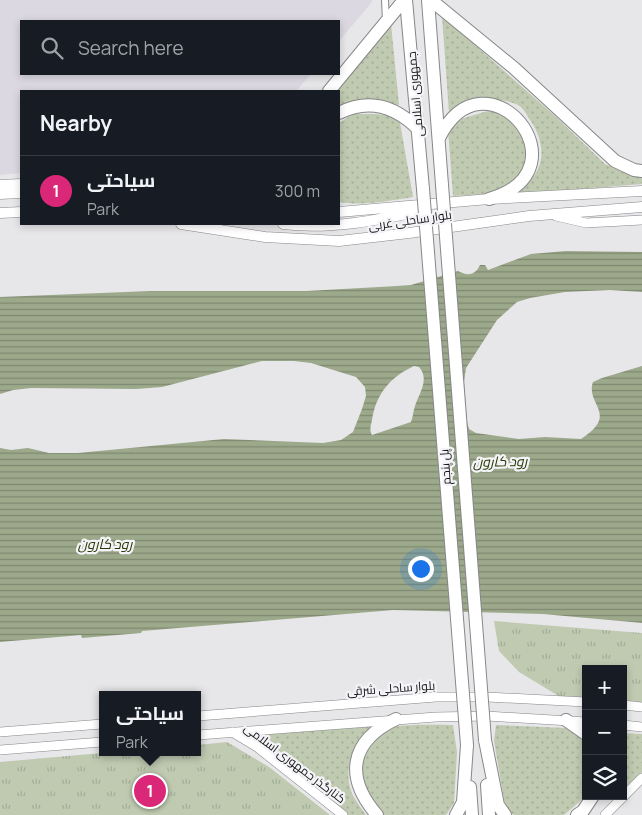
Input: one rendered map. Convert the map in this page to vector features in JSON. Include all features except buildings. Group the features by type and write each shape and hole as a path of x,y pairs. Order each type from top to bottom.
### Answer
{"highway":[{"path":"330,90 405,0"},
{"name":"جمهوری اسلامی","path":"405,0 423,189"},
{"path":"430,0 514,68 615,161 634,170 642,171"},
{"name":"جمهوری اسلامی","path":"430,0 442,185"},
{"path":"340,112 349,108 369,104 388,108 406,117 418,128"},
{"path":"439,138 446,123 459,112 475,105 492,105 508,110 521,121 529,136 532,153 528,170 519,184 506,194 489,199"},
{"name":"پل پنجم","path":"442,185 485,740"},
{"name":"پل پنجم","path":"423,189 467,745"},
{"path":"377,815 366,802 358,785 355,769 358,756 372,734 396,719"},
{"path":"566,720 582,731"},
{"path":"485,740 489,815"},
{"path":"485,740 498,805 505,815"},
{"path":"456,815 463,802 467,745"},
{"path":"467,745 472,815"},
{"path":"577,815 583,811 590,800"}],"main road":[{"path":"0,185 20,184"},
{"name":"بلوار ساحلی غربی","path":"340,212 489,199 642,190"},
{"path":"0,194 20,193"},
{"name":"بلوار ساحلی غربی","path":"340,224 392,217 462,201"},
{"name":"بلوار ساحلی غربی","path":"187,225 265,237 339,242 549,214 642,207"},
{"path":"0,213 20,212"},
{"path":"549,214 586,223 642,220"},
{"name":"بلوار ساحلی غربی","path":"292,225 323,225"},
{"name":"بلوار ساحلی شرقی","path":"201,716 436,697 487,697 582,702"},
{"path":"627,706 642,707"},
{"path":"215,715 216,733"},
{"path":"201,735 396,719 487,716 582,722"},
{"path":"0,732 99,724"},
{"path":"627,725 642,726"},
{"name":"کنارگذر جمهوری اسلامی","path":"232,732 257,747 343,815"},
{"path":"0,750 99,742"},
{"path":"605,815 642,778"}],"street":[{"path":"385,0 386,23"}],"shaded area":[{"path":"0,0 372,0 340,40 340,20 20,20 20,75 310,75 297,90 20,90 20,173 0,175"}],"green space":[{"path":"442,16 555,116 605,164 622,172 642,177 642,184 508,195 528,182 538,170 541,154 539,138 533,124 524,111 512,102 487,100 449,113"},
{"path":"391,24 399,105 379,101 340,110 340,90 338,90"},
{"path":"491,110 522,125 530,158 518,178 488,194 453,196 448,129 461,119"},
{"path":"353,114 399,117 413,197 367,203 340,202 340,122"},
{"path":"494,621 642,633 642,707 627,706 627,665 582,665 582,702 567,701 519,672 499,651"},
{"path":"373,725 360,739 349,763 348,772 351,791 366,815 348,815 244,735"},
{"path":"453,725 457,752 454,803 446,815 384,815 365,793 362,784 361,766 373,742 379,736 395,727"},
{"path":"496,725 566,728 582,740 582,800 564,815 514,815 508,811 504,800 494,741"},
{"path":"627,733 642,734 642,772 627,786"},
{"path":"227,742 269,767 330,815 0,815 0,762 99,753 99,756 201,756 201,745"}],"water":[{"name":"رود کارون","path":"566,251 642,252 642,292 610,290 565,292 517,302 497,320 466,368 464,382 469,429 476,433 519,439 545,437 581,439 598,423 600,416 593,397 593,382 642,366 642,623 543,614 393,610 142,631 141,633 82,638 81,635 0,642 0,448 11,450 28,448 49,453 78,453 224,439 323,443 341,440 353,432 366,396 365,387 356,377 311,363 294,361 262,361 162,387 136,389 31,388 0,394 0,297 151,291 307,291 411,285 458,271 471,274 480,265 485,265 488,270 531,254","holes":["414,366 419,367 424,376 424,381 411,422 372,435 370,428 381,394 391,381 405,370"]}],"place":[{"name":"سیاحتی","path":"150,791"}]}
